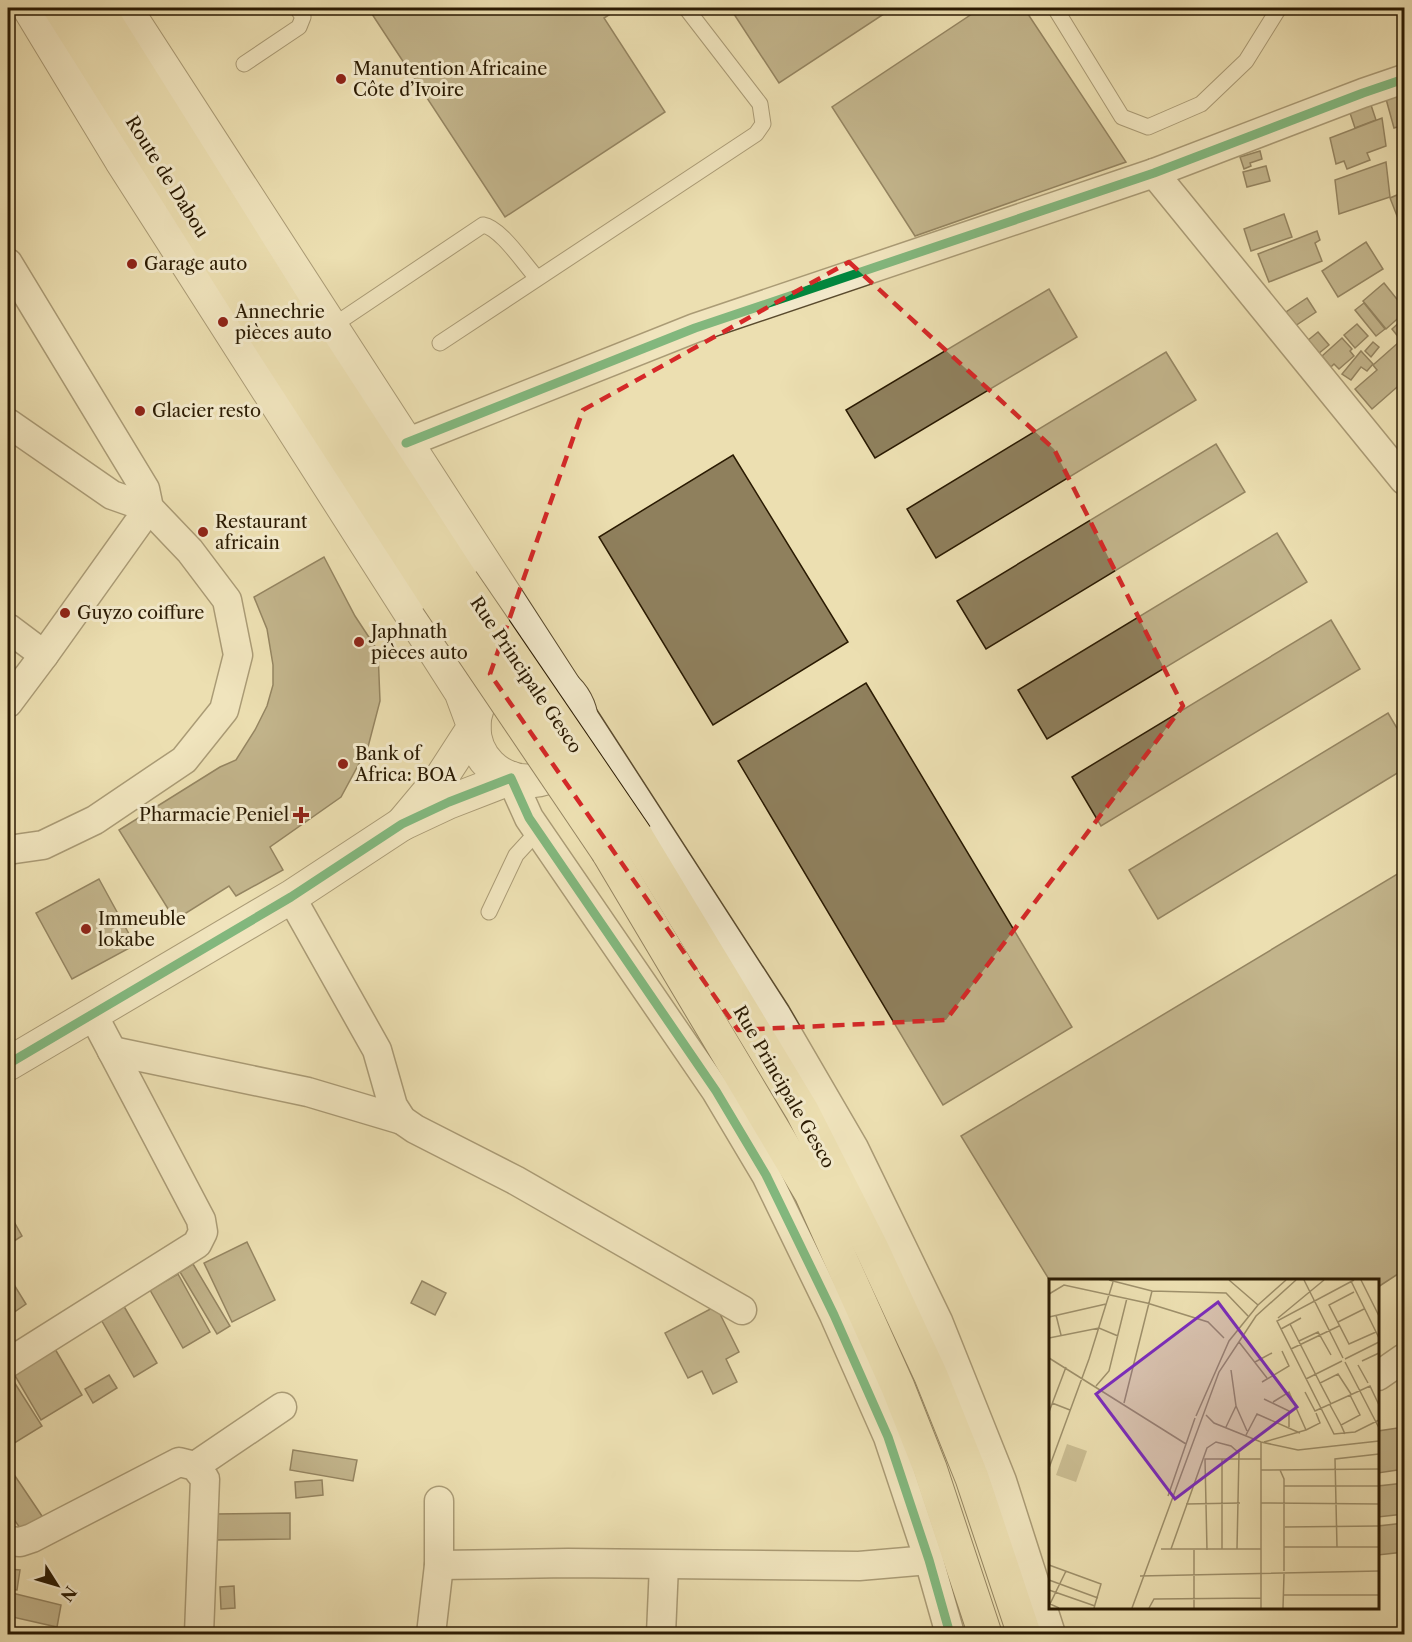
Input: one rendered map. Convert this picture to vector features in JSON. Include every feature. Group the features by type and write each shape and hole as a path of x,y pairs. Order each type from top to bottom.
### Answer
{"main road":[{"name":"Route de Dabou","path":"60,8 286,338"},
{"name":"Route de Dabou","path":"97,8 286,338"},
{"path":"286,338 449,590"},
{"name":"Rue Principale Gesco","path":"449,590 636,836 802,1111 872,1249 932,1376 972,1478 1024,1635"},
{"name":"Rue Principale Gesco","path":"449,590 811,1193 898,1387 930,1468 985,1635"}],"street":[{"path":"29,8 121,160 461,692 474,727 476,744 484,759 496,771 511,778 528,781 544,778 560,770 571,759 579,744 582,727 572,699 549,677 532,672 514,674 498,682 485,694 477,710 474,727 443,775 402,824"},
{"path":"125,8 406,443 457,517 776,1014 854,1148 933,1312 998,1470 1051,1635"},
{"path":"406,443 694,328 1154,173 1404,79"},
{"path":"1154,173 1404,480"},
{"path":"8,263 145,489 149,508 8,703"},
{"path":"8,423 112,495 149,508 190,551 227,600 238,654 224,710 184,760 95,820 43,846 8,850"},
{"path":"8,628 44,655"},
{"path":"8,1064 291,897 402,824 449,802 511,778"},
{"path":"511,778 529,818 716,1091 766,1175 834,1315 888,1437 929,1560 950,1635"},
{"path":"291,897 376,1050 393,1106 402,1120"},
{"path":"8,1363 197,1244 203,1232 201,1220 92,1013"},
{"path":"112,1051 308,1092 402,1120 415,1129 515,1180 742,1310"},
{"path":"1379,1375 1404,1358"},
{"path":"195,1466 282,1407"},
{"path":"8,1541 21,1542 32,1538 179,1462 195,1466 205,1479 199,1635"},
{"path":"431,1635 439,1565 439,1501"},
{"path":"439,1565 568,1563 859,1566 929,1560"},
{"path":"661,1635 664,1565"}],"lane":[{"path":"244,64 300,27 303,17 297,8"},
{"path":"440,343 756,135 763,124 760,105 686,8"},
{"path":"1054,8 1122,117 1148,128 1201,104 1246,61 1279,8"},
{"path":"331,327 483,225 491,226 537,278"},
{"path":"489,912 516,855 538,831"}],"highlighted area":[{"path":"849,262 1054,449 1183,706 946,1020 738,1030 490,674 583,410"}],"building":[{"path":"368,8 620,8 604,18 665,112 505,217"},
{"path":"730,8 893,8 779,83"},
{"path":"981,8 1024,8 1126,162 915,236 832,107"},
{"path":"1404,93 1404,125 1394,128 1386,99"},
{"path":"1370,102 1376,120 1355,128 1349,110"},
{"path":"1382,118 1386,146 1367,153 1370,160 1347,169 1344,161 1336,164 1330,138"},
{"path":"1404,147 1404,177 1399,148"},
{"path":"1260,151 1262,159 1250,163 1251,166 1244,169 1240,157"},
{"path":"1386,162 1390,197 1339,214 1335,180"},
{"path":"1266,166 1270,181 1247,187 1243,172"},
{"path":"1404,192 1404,225 1401,226 1390,198"},
{"path":"1284,214 1292,237 1251,251 1244,229"},
{"path":"1317,231 1320,240 1315,243 1322,261 1269,282 1258,254"},
{"path":"1366,242 1383,269 1338,297 1322,271"},
{"path":"1384,283 1404,308 1404,313 1386,329 1363,301"},
{"path":"1049,289 1077,337 875,458 846,410"},
{"path":"1307,298 1316,312 1295,326 1286,312"},
{"path":"1364,303 1385,329 1376,336 1355,310"},
{"path":"1404,318 1404,344 1392,329"},
{"path":"1357,324 1368,336 1355,348 1344,335"},
{"path":"1318,332 1329,345 1318,354 1307,341"},
{"path":"1342,338 1352,349 1350,351 1354,356 1339,369 1334,364 1331,367 1322,356"},
{"path":"1373,342 1379,347 1371,357 1365,351"},
{"path":"1399,342 1404,349 1404,381 1372,409 1355,389 1377,370 1373,365"},
{"path":"1361,351 1373,364 1367,371 1361,367 1351,380 1342,374"},
{"path":"1166,352 1196,400 936,558 907,509"},
{"path":"1216,444 1245,492 986,649 957,601"},
{"path":"733,455 848,642 713,725 599,537"},
{"path":"1277,533 1307,582 1047,739 1018,690"},
{"path":"324,557 355,616 378,651 380,701 368,747 341,797 270,847 283,870 236,896 229,886 175,920 119,830 220,767 236,760 267,706 273,685 273,665 267,629 254,597"},
{"path":"1331,620 1360,669 1101,826 1072,777"},
{"path":"866,683 1072,1027 943,1105 738,761"},
{"path":"1388,713 1404,740 1404,769 1158,919 1129,870"},
{"path":"1404,870 1404,1270 1379,1286 1379,1279 1049,1279 961,1136"},
{"name":"Immeuble lokabe","path":"99,879 135,945 72,979 36,913"},
{"path":"8,1211 22,1236 8,1245"},
{"path":"247,1242 275,1300 232,1322 204,1263"},
{"path":"193,1264 230,1326 217,1334 180,1272"},
{"path":"178,1274 210,1332 183,1348 150,1290"},
{"path":"8,1275 26,1304 10,1315 8,1312"},
{"path":"422,1281 446,1293 435,1315 411,1303"},
{"path":"122,1303 157,1363 134,1377 99,1316"},
{"path":"716,1306 739,1352 726,1359 737,1382 713,1394 702,1371 688,1378 665,1333"},
{"path":"55,1349 82,1395 41,1420 14,1374"},
{"path":"8,1375 42,1426 8,1447"},
{"path":"109,1375 117,1388 93,1403 85,1389"},
{"path":"1404,1427 1404,1469 1379,1473 1379,1431"},
{"path":"293,1450 357,1460 353,1481 290,1470"},
{"path":"15,1476 42,1516 25,1535 8,1511 8,1483"},
{"path":"322,1480 323,1495 296,1498 295,1482"},
{"path":"1404,1483 1404,1514 1379,1517 1379,1486"},
{"path":"290,1513 290,1539 215,1540 215,1514"},
{"path":"1404,1523 1404,1552 1379,1555 1379,1526"},
{"path":"8,1569 20,1570 17,1590 8,1589"},
{"path":"234,1586 235,1608 221,1609 220,1587"},
{"path":"8,1592 61,1605 57,1627 8,1616"}],"cycle path":[{"path":"406,443 695,328 1154,173 1404,79"},
{"path":"8,1064 291,897 402,824 449,802 511,778 529,818 716,1091 766,1175 834,1315 888,1437 929,1560 950,1634"}],"place":[{"name":"Manutention Africaine Côte d’Ivoire","path":"341,79"},
{"name":"Garage auto","path":"132,264"},
{"name":"Annechrie pièces auto","path":"223,322"},
{"name":"Glacier resto","path":"140,411"},
{"name":"Restaurant africain","path":"203,532"},
{"name":"Guyzo coiffure","path":"65,613"},
{"name":"Japhnath pièces auto","path":"359,642"},
{"name":"Bank of Africa: BOA","path":"343,764"},
{"name":"Pharmacie Peniel","path":"301,815"},
{"name":"Immeuble lokabe","path":"86,929"}]}
